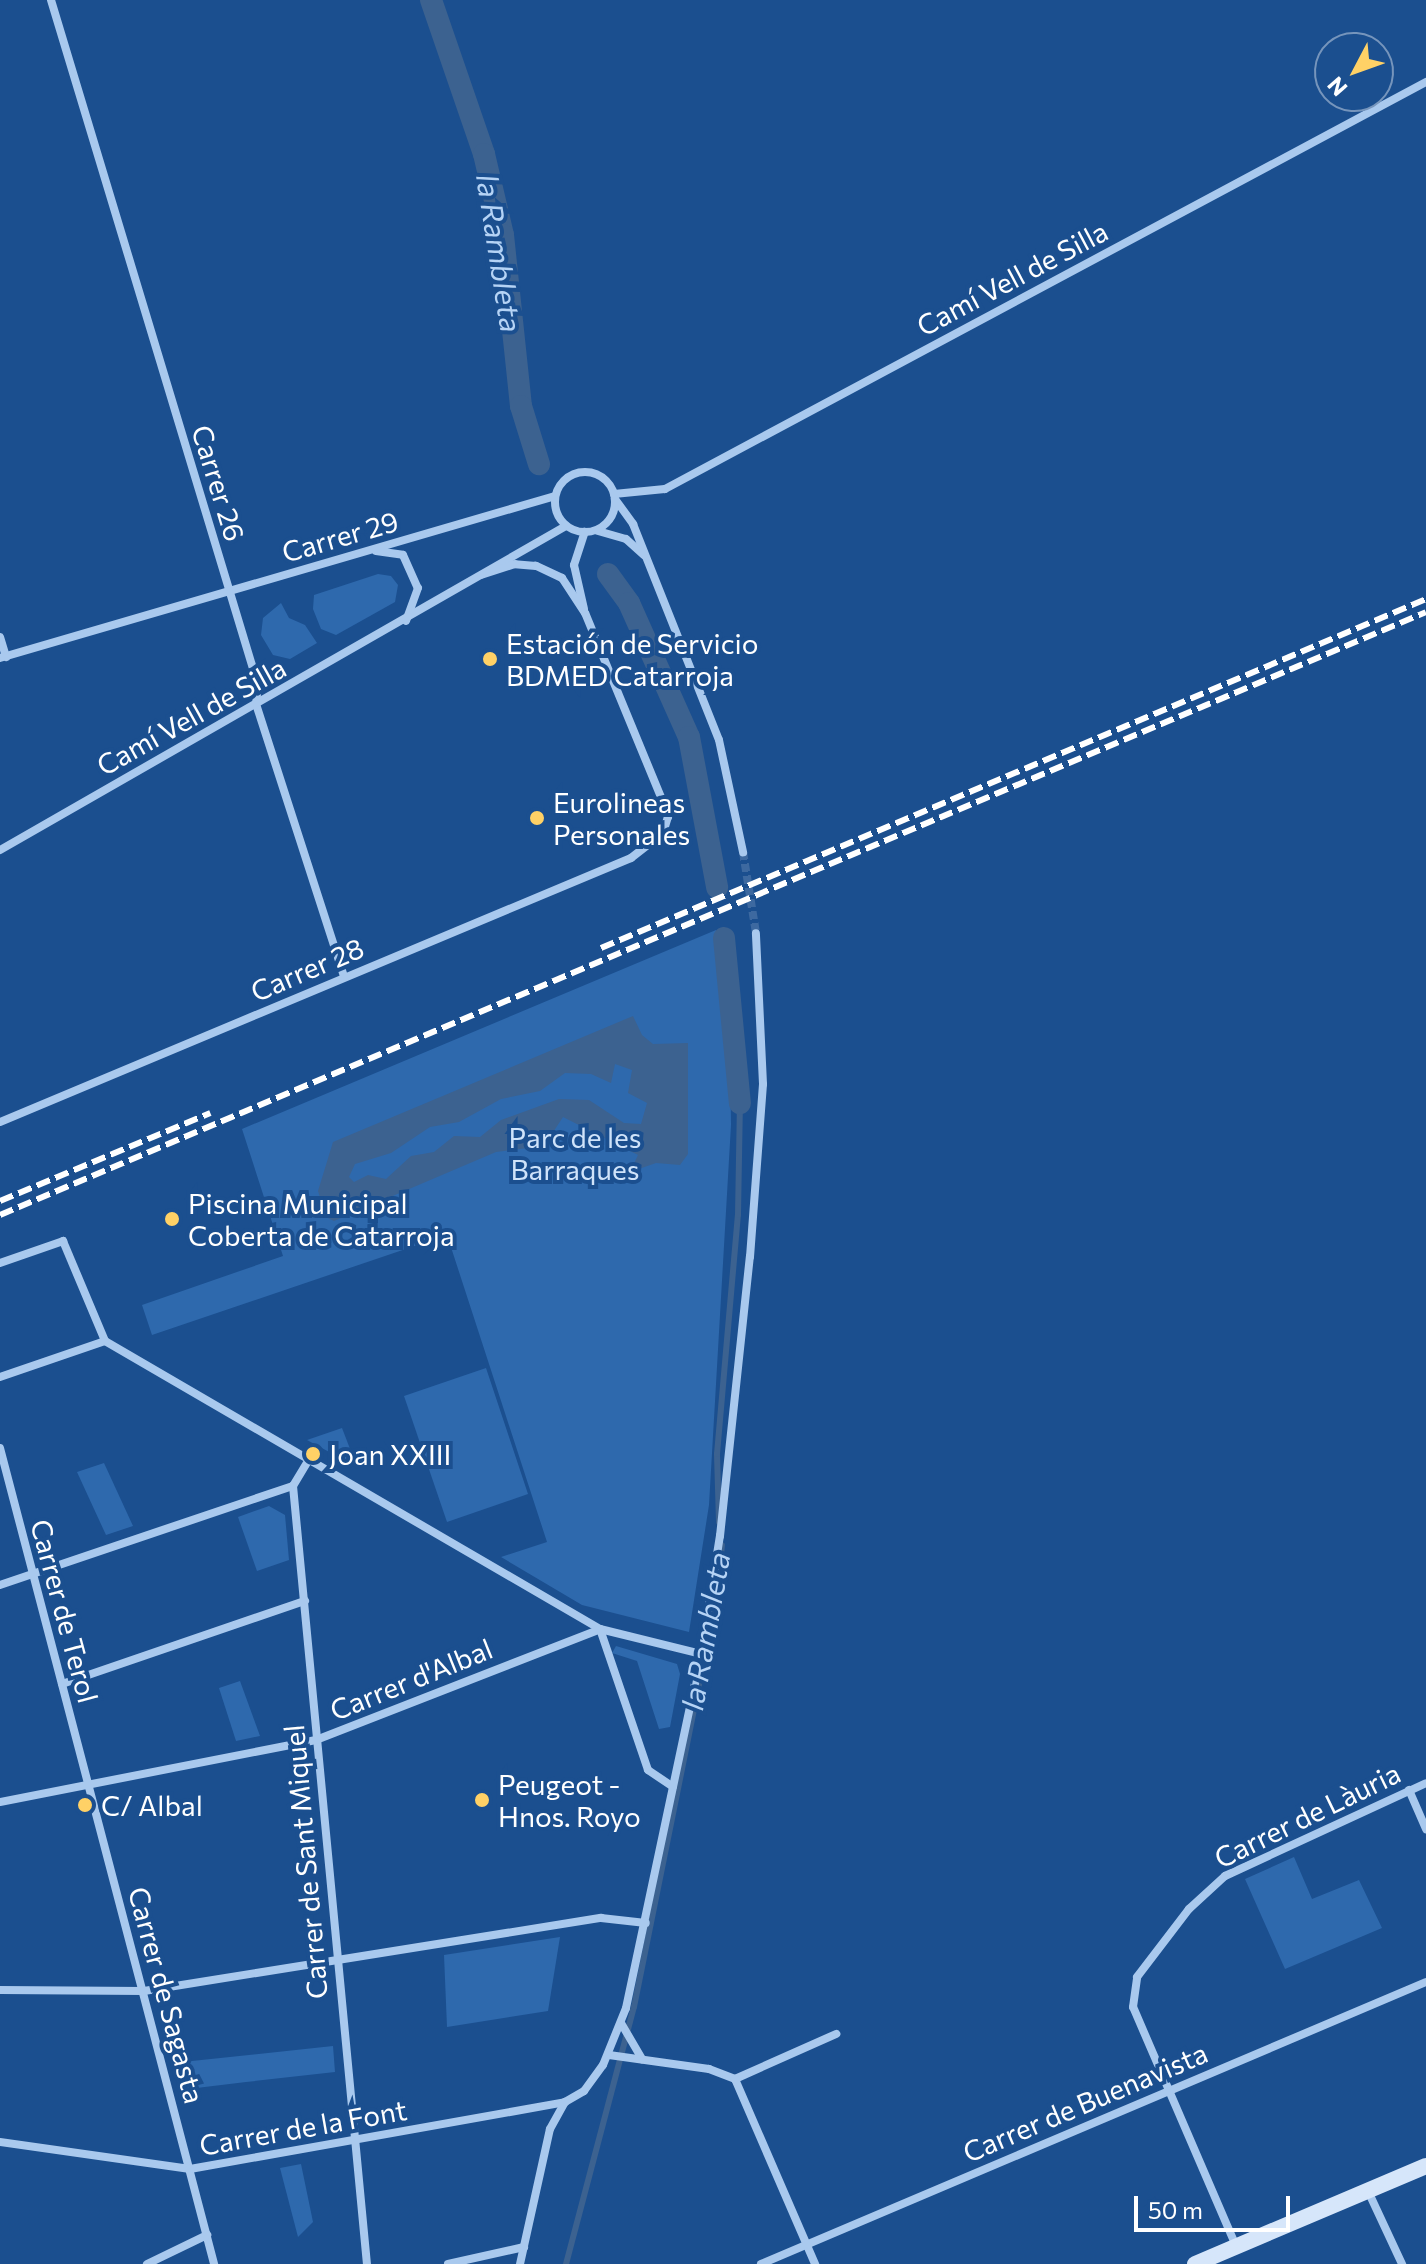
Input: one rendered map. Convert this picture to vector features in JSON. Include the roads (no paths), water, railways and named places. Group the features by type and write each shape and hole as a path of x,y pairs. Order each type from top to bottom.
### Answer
{"street":[{"name":"Carrer 26","path":"51,0 258,685 256,704 344,977"},
{"name":"Camí Vell de Silla","path":"614,497 665,489 1426,82"},
{"path":"647,559 626,539 566,526 556,512 555,496 564,480 580,471 598,474 633,524 647,559 719,740 743,852"},
{"name":"Carrer 29","path":"3,658 555,496"},
{"path":"585,613 574,565 589,531 609,519 614,497"},
{"name":"Camí Vell de Silla","path":"0,850 405,621 482,575 514,551 566,526"},
{"path":"371,550 403,555 418,588 405,621"},
{"path":"482,575 515,564 549,570 562,578 585,613"},
{"name":"Carrer 28","path":"0,1122 631,858 663,833 668,817 585,613"},
{"path":"0,637 3,658"},
{"path":"520,2264 550,2129 565,2102 584,2091 609,2055 621,2023 646,1923 701,1654 720,1536 750,1257 763,1084 756,933"},
{"path":"0,1263 63,1241 105,1341 600,1629 701,1654"},
{"path":"0,1377 105,1341"},
{"name":"Carrer de Terol","path":"0,1448 89,1784"},
{"path":"0,1585 293,1486 308,1461"},
{"name":"Carrer de Sant Miquel","path":"293,1486 367,2264"},
{"path":"62,1684 305,1601"},
{"path":"600,1629 648,1770 673,1787"},
{"name":"Carrer d'Albal","path":"0,1802 316,1740 600,1629"},
{"name":"Carrer de Làuria","path":"1169,2090 1133,2007 1137,1977 1146,1961 1211,1887 1254,1859 1426,1783"},
{"name":"Carrer de Sagasta","path":"89,1784 214,2264"},
{"path":"1409,1790 1426,1829"},
{"path":"0,1990 144,1991 601,1918 646,1923"},
{"name":"Carrer de Buenavista","path":"761,2264 1426,1982"},
{"path":"621,2023 642,2060"},
{"path":"609,2055 709,2069 735,2079 836,2034"},
{"path":"735,2079 815,2264"},
{"path":"1169,2090 1236,2247"},
{"name":"Carrer de la Font","path":"0,2142 190,2169 565,2102"},
{"path":"1195,2264 1426,2166"},
{"path":"1368,2191 1402,2264"},
{"path":"147,2264 207,2235"},
{"path":"448,2264 524,2247"}],"waterway":[{"name":"la Rambleta","path":"431,0 484,154 503,235 521,406 539,464"},
{"name":"la Rambleta","path":"608,574 629,603 689,737 717,887"},
{"name":"la Rambleta","path":"724,938 740,1103"},
{"name":"la Rambleta","path":"719,1522 717,1454 738,1215 740,1103"},
{"name":"la Rambleta","path":"566,2264 634,2007 717,1595 722,1545"}],"tunnel":[{"path":"743,852 756,933"}],"railway":[{"path":"601,948 1426,599"},
{"path":"0,1215 1426,612"},
{"path":"0,1201 210,1113"}],"place":[{"name":"Estación de Servicio BDMED Catarroja","path":"490,659"},
{"name":"Eurolineas Personales","path":"537,818"},
{"name":"Piscina Municipal Coberta de Catarroja","path":"172,1219"},
{"name":"Joan XXIII","path":"313,1454"},
{"name":"Peugeot - Hnos. Royo","path":"482,1800"},
{"name":"C/ Albal","path":"85,1805"}],"park label":[{"name":"Parc de les Barraques","path":"575,1153"}]}
